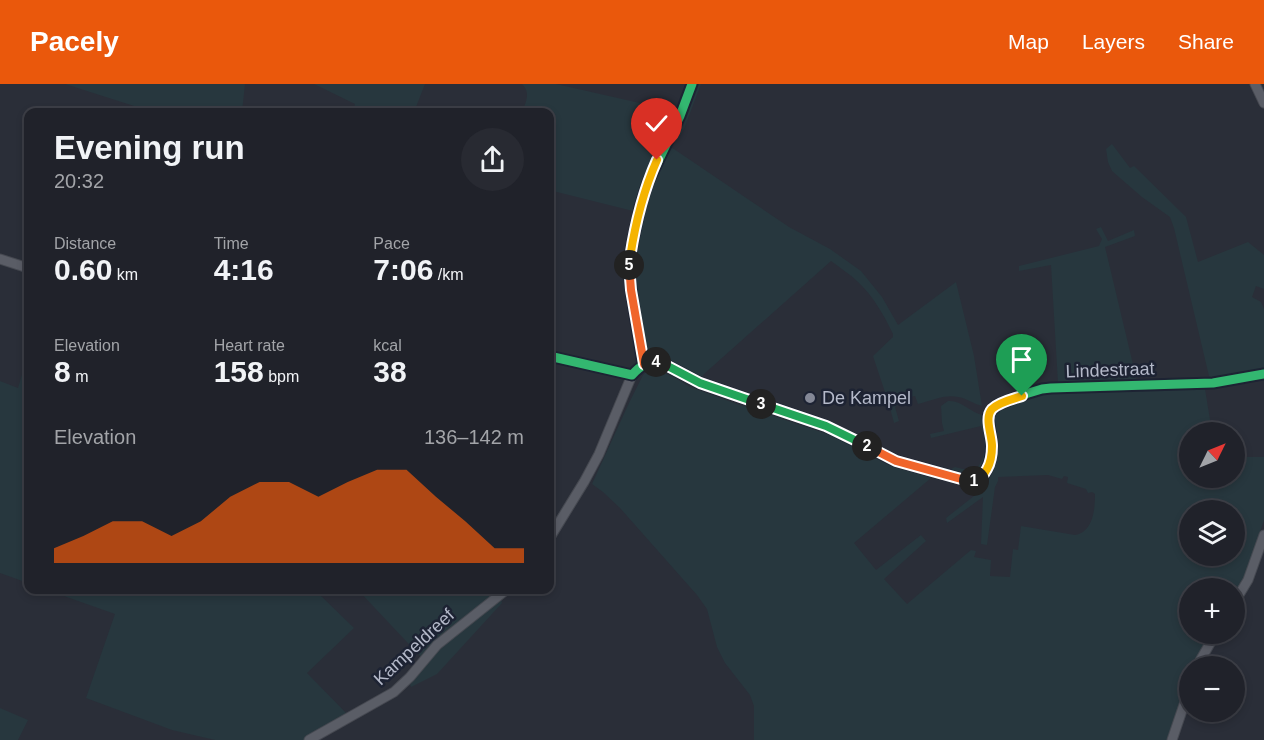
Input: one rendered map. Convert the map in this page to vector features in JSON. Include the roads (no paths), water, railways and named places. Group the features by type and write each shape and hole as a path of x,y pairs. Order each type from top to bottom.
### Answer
{"street":[{"path":"554,531 599,454 632,375 644,364 631,290 629,264 632,245 639,207 648,182 680,116 692,84"},
{"path":"1255,84 1264,103"},
{"path":"0,259 24,267"},
{"path":"554,357 632,375"},
{"name":"Lindestraat","path":"644,364 662,363 700,383 834,429 896,461 973,481 983,476 990,461 992,445 988,417 990,412 998,405 1022,396 1052,388 1213,383 1264,375"},
{"path":"1245,585 1264,535"},
{"name":"Kampeldreef","path":"309,740 394,692 437,645 501,594"},
{"path":"1172,740 1179,719"}],"place":[{"name":"De Kampel","path":"810,398"}]}
